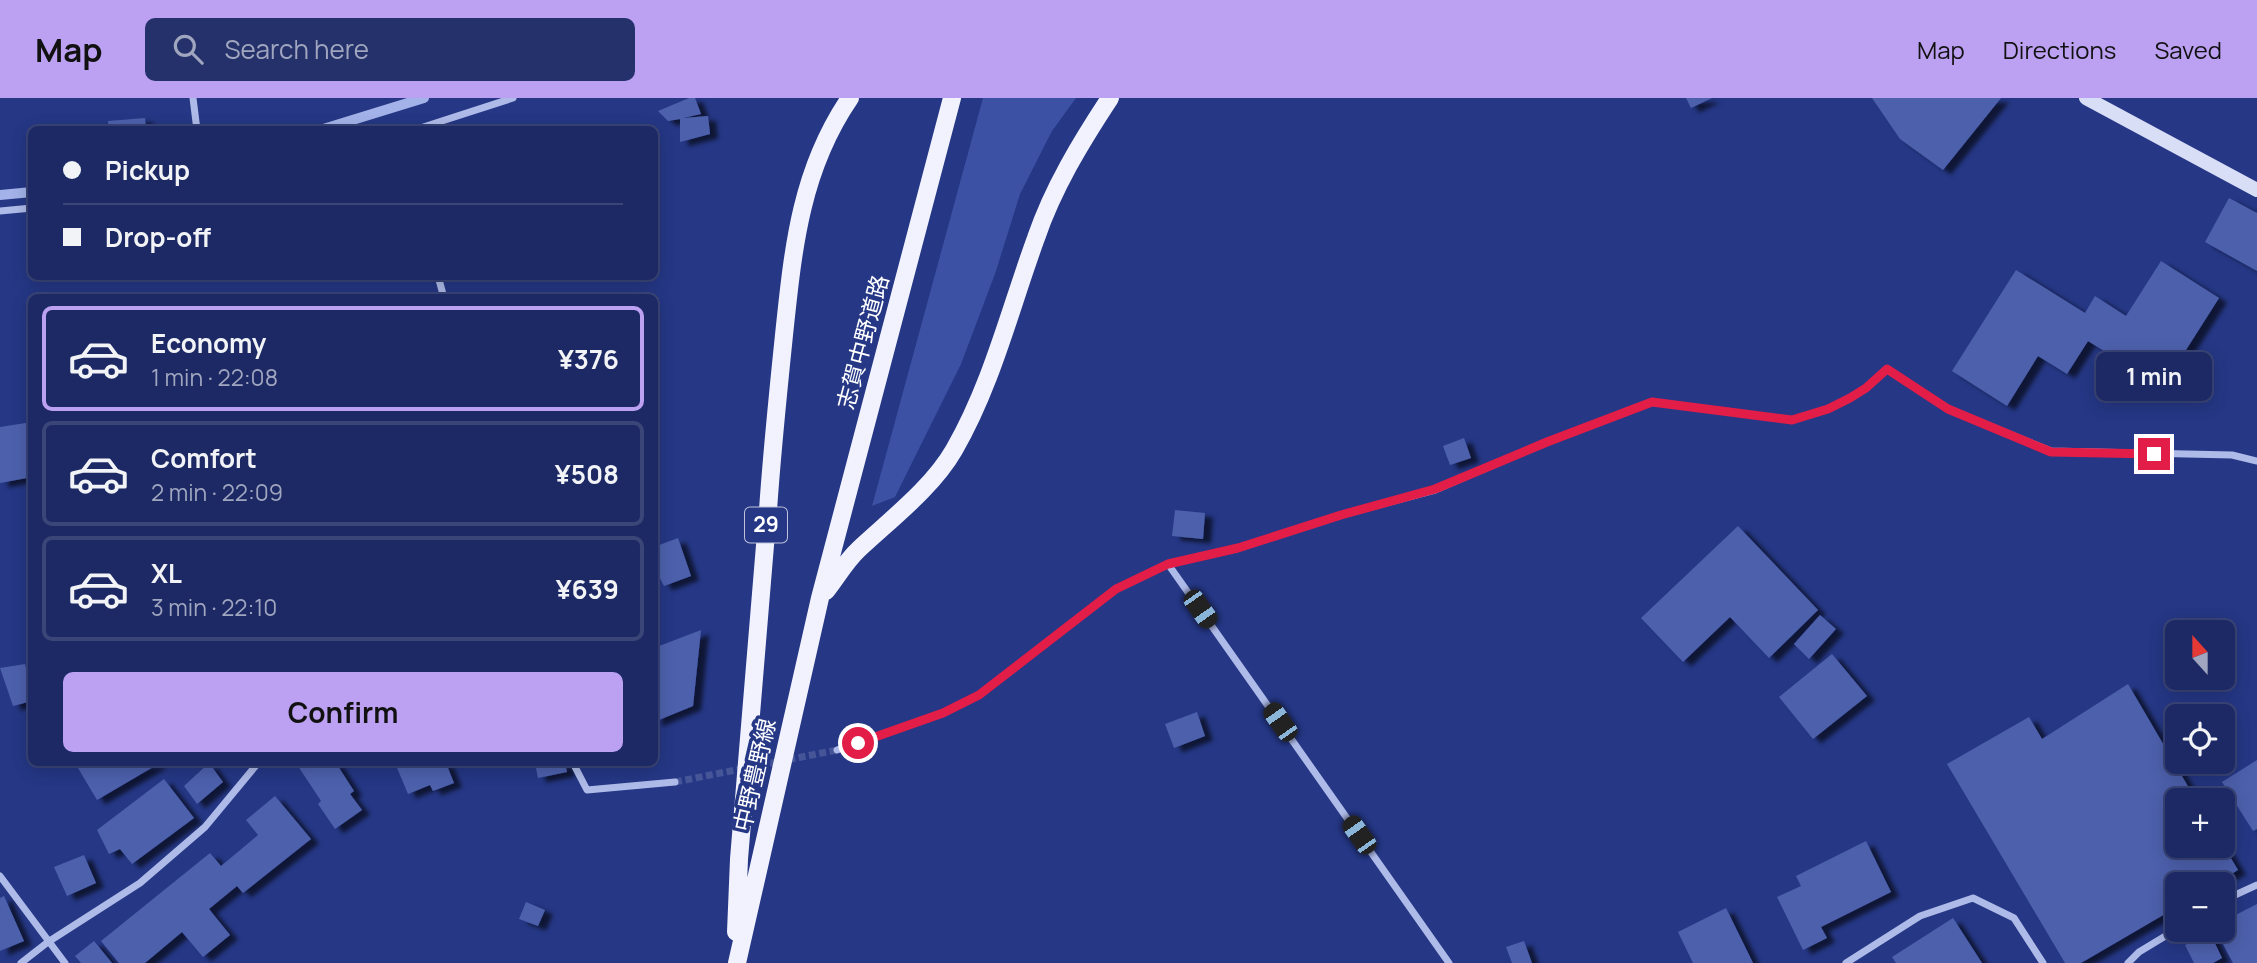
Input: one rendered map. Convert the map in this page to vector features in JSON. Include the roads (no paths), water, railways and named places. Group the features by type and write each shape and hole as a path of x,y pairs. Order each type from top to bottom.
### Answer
{"main road":[{"name":"29","path":"736,963 738,859 775,418 791,269 803,201 818,155 835,119 850,98"},
{"name":"志賀中野道路","path":"820,598 953,98"},
{"name":"29","path":"820,598 857,551 891,522 952,453 975,410 1011,314 1036,235 1078,148 1110,98"},
{"path":"2086,98 2257,190"},
{"name":"中野豊野線","path":"736,963 820,598"}],"street":[{"path":"193,98 196,126"},
{"path":"426,126 513,98"},
{"path":"0,211 28,208"},
{"path":"837,750 943,713 979,695 1116,589 1168,564 1238,548 1435,489 1652,402 1792,420 1828,409 1850,398 1887,369 1948,409 2051,452 2232,455 2257,461"},
{"path":"1168,564 1449,963"},
{"path":"21,963 48,942 140,883 205,827 256,766"},
{"path":"575,766 587,790 675,782"},
{"path":"0,876 65,963"},
{"path":"2235,895 2257,885"},
{"path":"1846,963 1920,916 1973,898 2014,918 2043,963"},
{"path":"2128,963 2139,952 2165,936"}],"waterway":[{"path":"333,126 424,98"},
{"path":"0,195 28,192"}],"tunnel":[{"path":"675,782 837,750"}]}
